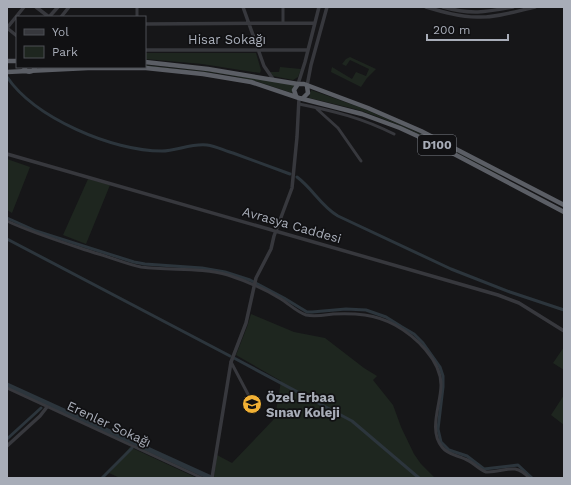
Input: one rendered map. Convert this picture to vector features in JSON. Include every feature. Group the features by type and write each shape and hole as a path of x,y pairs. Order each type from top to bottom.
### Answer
{"highway":[{"path":"146,62 263,75 273,79 302,84 307,86 308,93 299,98 294,90 298,84"},
{"path":"24,68 26,71 30,72 34,68"},
{"name":"D100","path":"7,72 99,68 166,70 233,78 299,98 362,114 400,128 442,148 564,212"},
{"name":"D100","path":"307,86 355,103 421,131 564,205"}],"street":[{"path":"17,16 24,7"},
{"path":"36,7 48,16"},
{"path":"50,16 58,7"},
{"path":"62,16 69,7"},
{"path":"243,7 264,66 273,79"},
{"path":"283,7 283,23"},
{"path":"298,84 319,7"},
{"path":"307,86 310,65 327,7"},
{"path":"426,7 448,13 476,17 493,16 535,7"},
{"path":"444,7 463,12 479,13 513,7"},
{"path":"16,17 7,28 16,35"},
{"path":"146,24 315,23"},
{"name":"Hisar Sokağı","path":"146,50 308,50"},
{"path":"263,75 264,66"},
{"path":"212,478 231,362 246,323 256,278 271,249 293,182 299,98"},
{"path":"299,104 367,121 394,134"},
{"path":"314,107 323,113 338,128 362,161"},
{"name":"Avrasya Caddesi","path":"7,154 510,299 564,331"},
{"path":"7,221 25,230 47,238 132,265 149,268 188,269 229,276 254,285 274,295 306,315 365,314 380,318 405,331 418,342 436,365 440,377 441,388 436,429 437,439 442,447 453,455 468,460 486,472 517,469 529,478"},
{"path":"231,362 250,398"},
{"name":"Erenler Sokağı","path":"7,388 202,478"},
{"path":"7,446 48,407"}],"green space":[{"path":"146,53 256,53 261,70 260,73 202,64 146,59"},
{"path":"350,57 376,69 361,87 331,72 332,67 352,79 356,72 366,76 369,69 350,60 346,66 342,64"},
{"path":"146,65 225,73 294,85 292,93 256,81 215,73"},
{"path":"280,67 301,69 298,77 293,80 273,76 270,72 279,72"},
{"path":"311,90 362,108 417,132 501,174 500,175 415,132 380,117 356,109 309,98"},
{"path":"7,159 30,167 12,213 7,210"},
{"path":"88,179 110,185 86,244 63,235"},
{"path":"251,314 294,332 325,338 364,368 377,376 373,380 393,405 401,427 414,454 421,464 435,478 214,477 217,455 232,463 275,418 281,381 236,355"},
{"path":"564,347 564,370 553,363"},
{"path":"564,395 564,425 551,415"},
{"path":"130,447 197,478 120,478 109,473"}],"waterway":[{"path":"7,77 20,92 36,106 76,129 98,138 142,150 162,151 196,145 210,146 290,174"},
{"path":"297,177 332,212 338,216 451,269 510,292 564,310"},
{"path":"7,218 36,231 134,262 202,268 225,272 250,280 307,312 346,309 366,310 386,317 414,334 423,343 440,367 443,376 438,429 441,442 449,450 467,456 484,469 518,465 532,478"},
{"path":"7,239 230,356"},
{"path":"234,358 352,421 419,478"},
{"path":"7,385 209,477"},
{"path":"7,439 41,408"},
{"path":"102,478 132,448"}],"place":[{"name":"Özel Erbaa Sınav Koleji","path":"252,404"}]}
